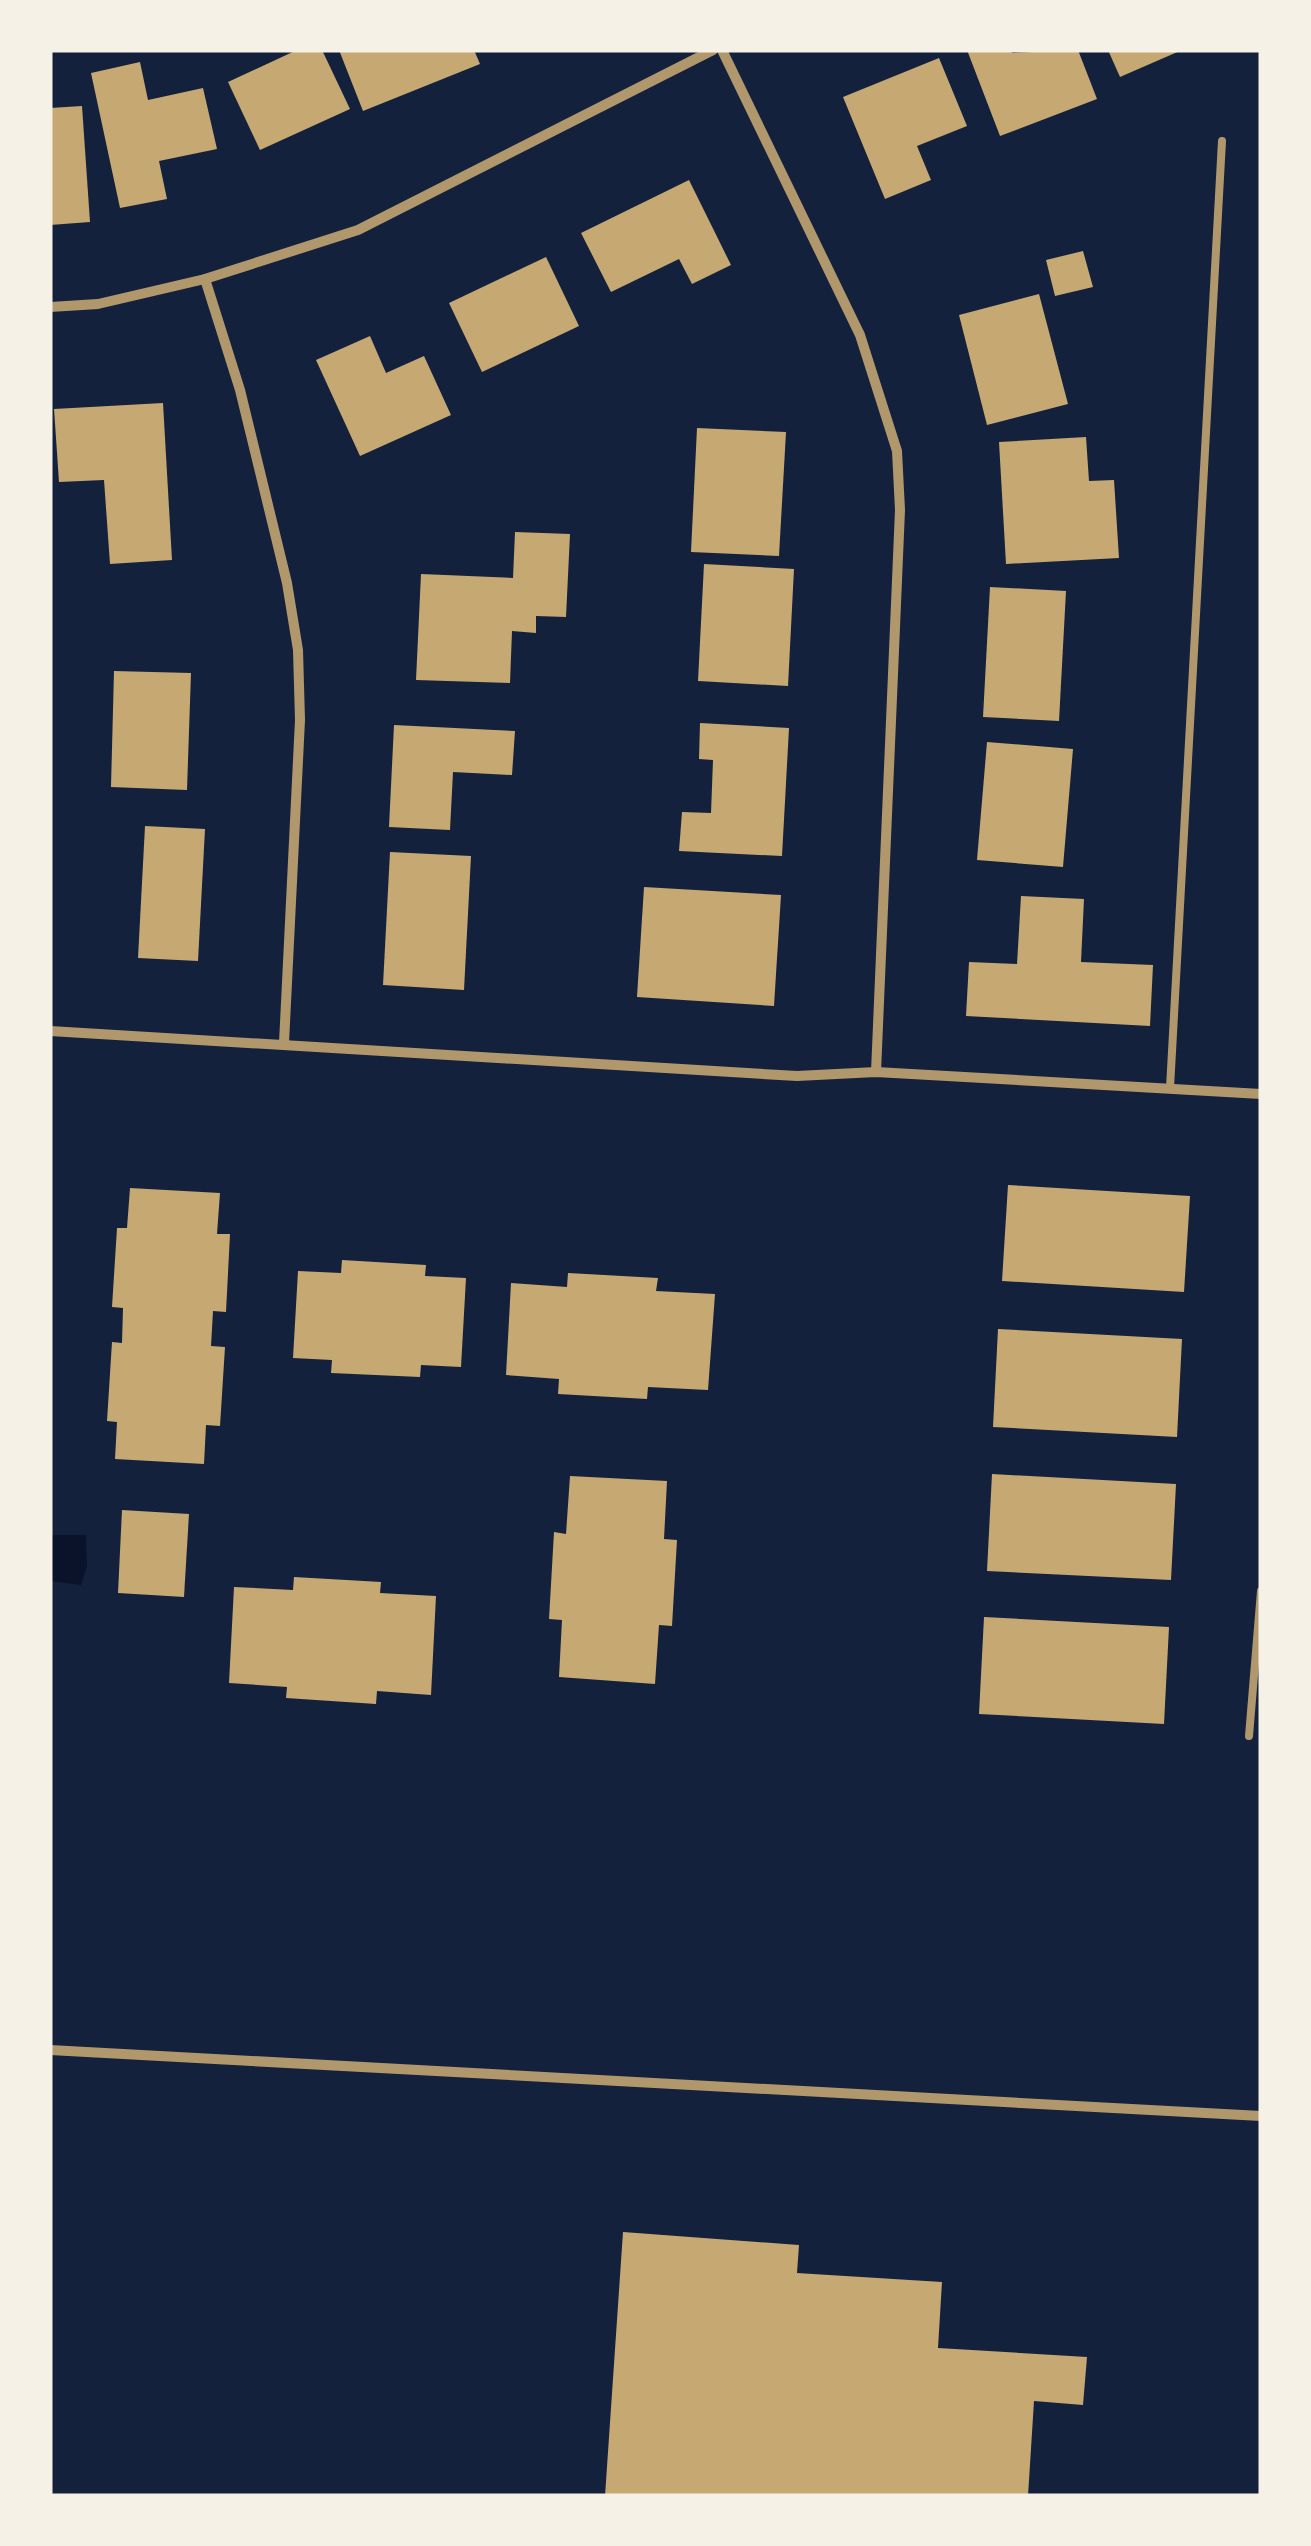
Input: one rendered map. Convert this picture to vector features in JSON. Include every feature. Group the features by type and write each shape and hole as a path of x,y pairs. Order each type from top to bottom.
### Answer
{"street":[{"path":"50,307 98,304 206,279 358,230 713,50"},
{"path":"722,50 860,335 897,451 900,510 876,1072"},
{"path":"206,279 240,390 288,583 298,650 300,720 284,1042"},
{"path":"50,1031 284,1042 797,1076 876,1072 1261,1094"},
{"path":"50,2050 1261,2116"}],"lane":[{"path":"1170,1088 1222,141"},
{"path":"1249,1736 1261,1591"}],"water":[{"path":"50,1535 86,1535 87,1567 81,1585 50,1581"}],"building":[{"path":"297,50 322,50 350,109 260,150 228,82"},
{"path":"339,50 474,50 480,64 363,111"},
{"path":"967,50 1078,50 1097,99 1000,136"},
{"path":"1108,50 1182,50 1120,77"},
{"path":"939,58 967,126 917,146 931,180 885,199 843,97"},
{"path":"140,62 148,100 203,88 217,149 159,161 167,199 120,208 91,73"},
{"path":"82,106 90,222 50,225 50,108"},
{"path":"689,180 731,265 692,284 679,259 611,292 581,233"},
{"path":"1083,251 1093,287 1055,296 1046,260"},
{"path":"546,257 579,326 482,372 449,303"},
{"path":"1039,294 1068,404 987,425 959,315"},
{"path":"370,336 386,373 424,356 451,415 360,456 316,360"},
{"path":"163,403 172,560 110,564 104,480 59,482 54,409"},
{"path":"697,428 786,432 779,556 691,552"},
{"path":"1086,437 1089,481 1114,480 1119,558 1006,564 999,442"},
{"path":"515,532 570,534 566,617 536,616 536,633 512,631 510,683 416,680 421,574 513,578"},
{"path":"704,564 794,569 788,686 698,681"},
{"path":"990,587 1066,591 1059,721 983,717"},
{"path":"114,671 191,673 187,790 111,787"},
{"path":"700,723 789,728 782,856 679,851 682,812 711,813 713,760 699,759"},
{"path":"394,725 515,731 512,775 453,772 450,830 389,827"},
{"path":"987,742 1073,749 1063,867 977,860"},
{"path":"145,826 205,829 198,961 138,958"},
{"path":"390,852 471,856 464,990 383,985"},
{"path":"644,887 781,895 774,1006 637,997"},
{"path":"1021,896 1084,899 1081,962 1153,965 1150,1026 966,1016 969,962 1017,964"},
{"path":"1008,1185 1190,1196 1184,1292 1002,1281"},
{"path":"130,1188 220,1193 217,1234 230,1234 226,1312 213,1311 211,1346 225,1347 220,1426 206,1425 204,1464 115,1459 117,1422 107,1421 112,1342 122,1343 123,1308 112,1307 117,1228 127,1228"},
{"path":"342,1260 426,1265 425,1276 466,1278 461,1367 421,1365 420,1377 331,1373 332,1360 293,1358 298,1271 341,1273"},
{"path":"568,1273 658,1278 656,1291 715,1294 708,1390 648,1387 647,1399 558,1394 559,1379 506,1375 511,1283 567,1287"},
{"path":"998,1329 1182,1339 1177,1437 993,1427"},
{"path":"992,1474 1176,1484 1171,1580 987,1571"},
{"path":"570,1476 667,1481 664,1539 677,1540 672,1626 659,1625 655,1684 559,1677 562,1620 549,1619 554,1532 566,1534"},
{"path":"122,1510 189,1514 184,1597 118,1593"},
{"path":"294,1577 381,1582 380,1593 436,1596 431,1695 377,1691 376,1704 286,1698 287,1687 229,1683 234,1587 293,1590"},
{"path":"984,1617 1169,1627 1164,1724 979,1714"},
{"path":"623,2232 799,2245 797,2273 942,2282 938,2348 1087,2357 1083,2405 1034,2401 1028,2496 605,2496"}]}
